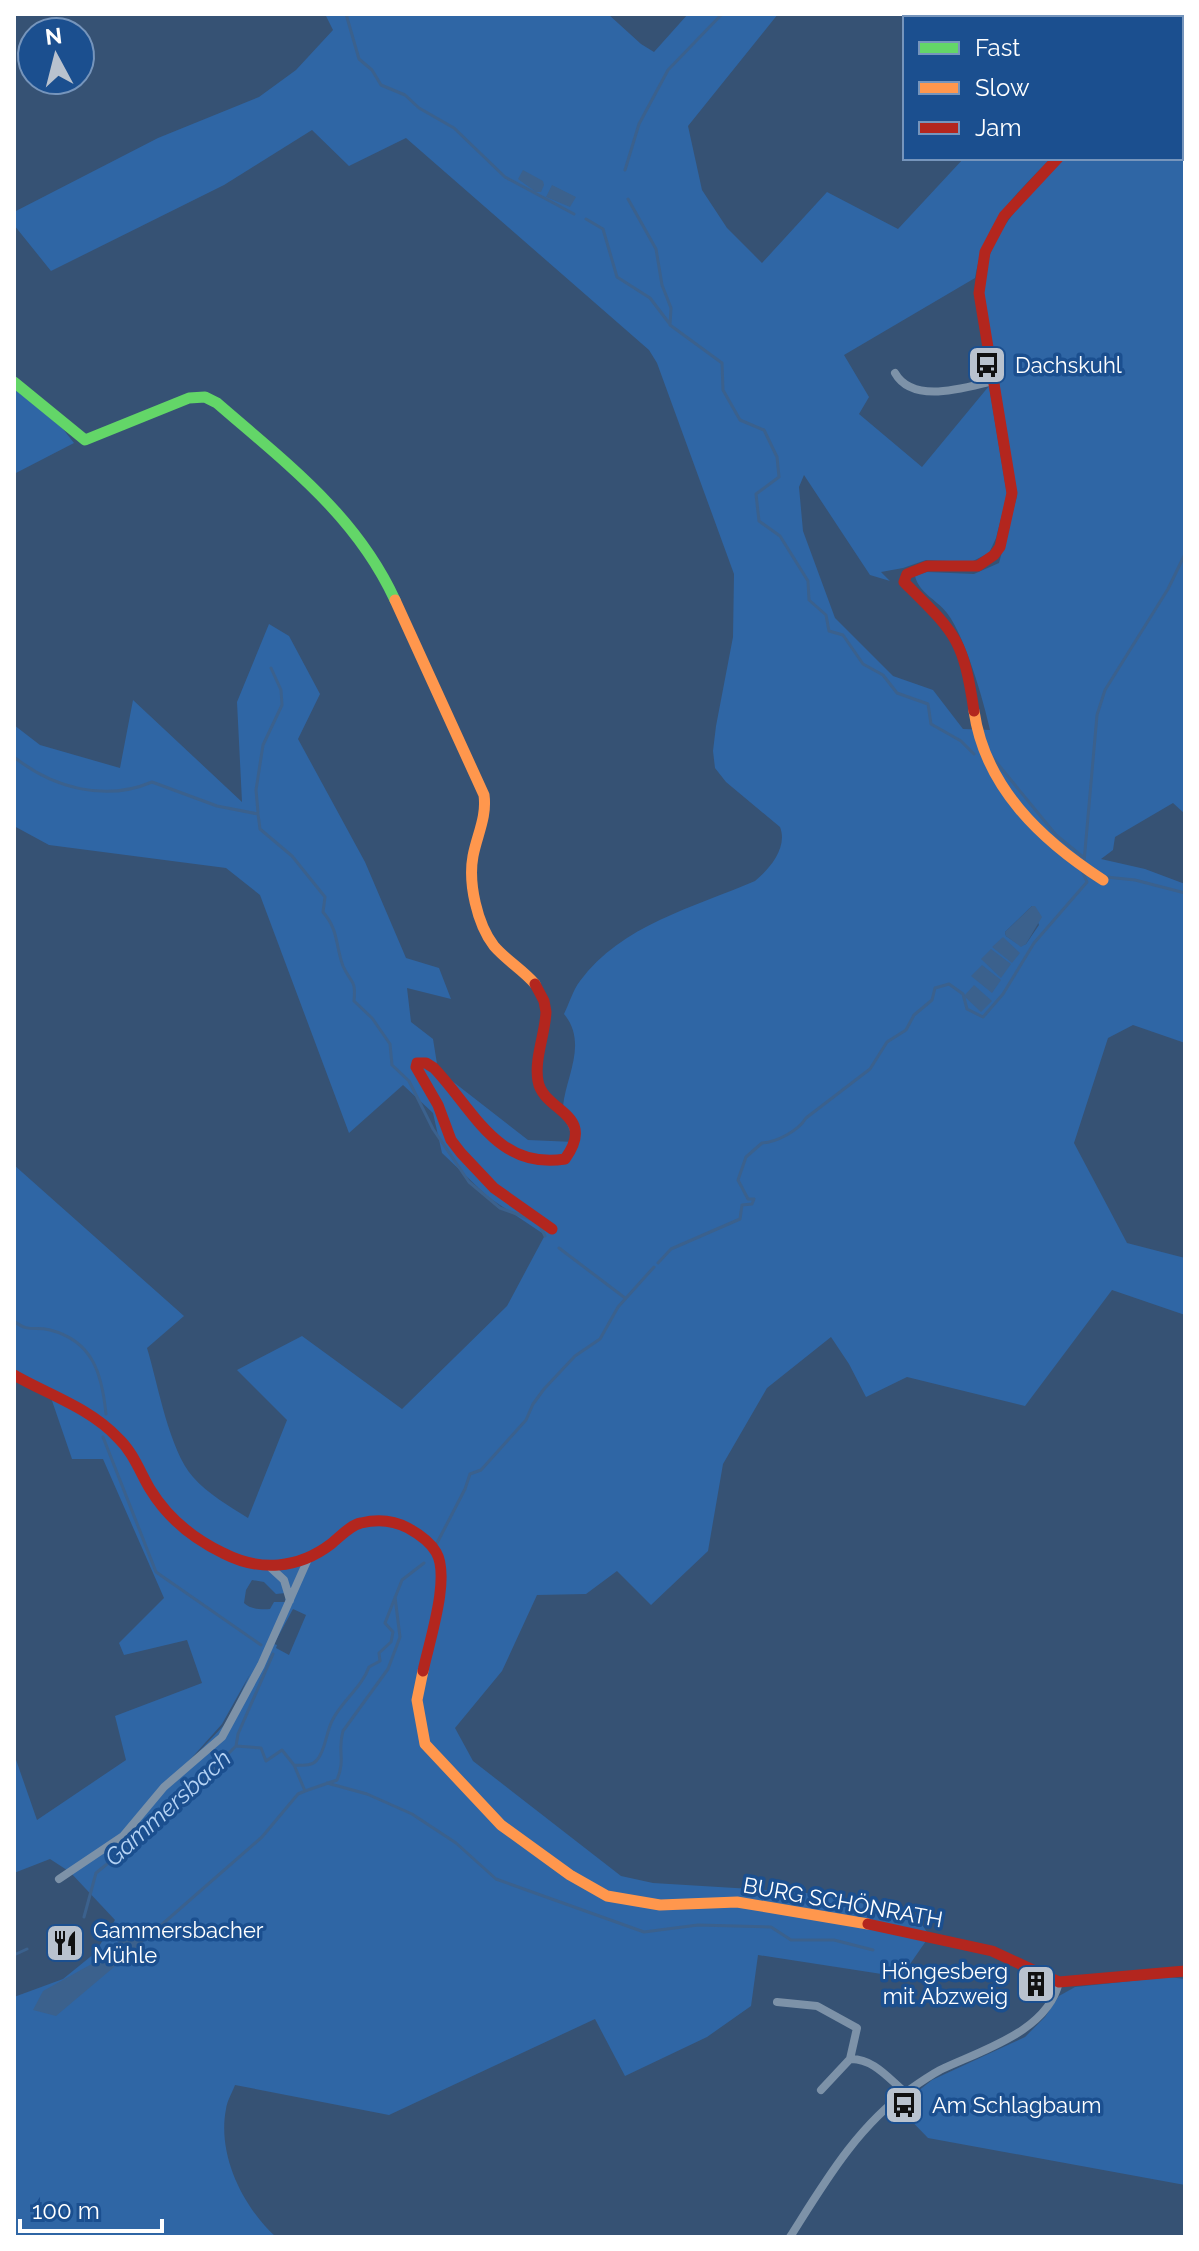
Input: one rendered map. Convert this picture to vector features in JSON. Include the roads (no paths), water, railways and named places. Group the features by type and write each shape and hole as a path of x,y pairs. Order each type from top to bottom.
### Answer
{"street":[{"path":"1056,160 1004,216 985,252 979,293 1012,493 1000,547 978,566 927,566 907,574 904,582 941,616 959,643 985,760 1007,794 1030,823 1075,863 1103,880"},
{"path":"895,373 899,380 908,385 936,394 993,381"},
{"path":"14,382 85,440 189,398 205,397 217,403 308,481 360,542 389,583 484,795 486,811 473,850 471,868 484,930 496,948 531,979 545,1002 544,1040 537,1084 544,1097 562,1108 575,1131 574,1149 565,1159 527,1159 491,1135 433,1067 425,1062 417,1063 416,1067 438,1105 451,1140 461,1153 494,1188 552,1229"},
{"name":"BURG SCHÖNRATH","path":"14,1375 95,1419 116,1435 131,1453 157,1500 175,1520 201,1541 234,1558 271,1568 308,1559 358,1523 387,1520 416,1532 436,1552 442,1573 417,1700 425,1744 501,1825 570,1875 607,1896 660,1905 737,1902 833,1916 992,1951 1059,1982"},
{"path":"59,1879 123,1836 164,1787 222,1737 261,1665 308,1559"},
{"path":"271,1568 284,1580 290,1601"},
{"path":"790,2237 850,2148 905,2092 938,2071 1021,2031 1040,2014 1058,1989 1059,1982 1185,1971"},
{"path":"777,2002 817,2006 857,2028 850,2059 821,2090"},
{"path":"850,2059 860,2059 873,2065 905,2092"}],"waterway":[{"path":"346,14 359,59 372,70 381,85 405,95 419,108 454,128 505,177 574,214"},
{"path":"625,170 639,124 668,70 722,14"},
{"path":"628,199 656,249 662,285 671,308 670,325 722,363 723,390 740,420 764,430 777,457 779,477 756,494 759,521 780,536 808,581 809,600 826,615 829,631 843,635 863,664 883,675 897,693 928,704 931,724 961,741 974,754"},
{"path":"586,219 603,229 617,277 650,298 669,323"},
{"name":"Gammersbach","path":"1084,862 1097,715 1105,690 1168,589 1185,554"},
{"path":"258,812 256,790 263,745 282,705 281,690 271,668"},
{"path":"14,757 45,777 80,789 116,791 152,782 217,806 258,814 260,829 292,856 325,897 323,912 332,925 343,966 354,985 354,1001 372,1018 390,1044 392,1065 409,1081 433,1129 469,1182 500,1208 530,1219"},
{"path":"992,757 1056,835 1083,857"},
{"name":"Gammersbach","path":"658,1263 671,1249 740,1219 742,1205 752,1204 754,1199 748,1199 738,1180 746,1157 762,1143 793,1131 870,1069 887,1042 906,1030 914,1015 932,1000 935,988 949,984 963,994 967,1009 983,1017 1003,994 1034,943 1087,882 1083,873"},
{"path":"1106,877 1135,880 1185,893"},
{"path":"541,1228 545,1236"},
{"path":"559,1248 625,1298"},
{"name":"Gammersbach","path":"436,1545 470,1474 481,1470 526,1420 544,1389 575,1356 600,1339 618,1307 654,1267"},
{"path":"14,1321 28,1328 65,1335 86,1351 98,1373 106,1414"},
{"path":"103,1437 156,1572 261,1645"},
{"name":"Gammersbach","path":"84,1917 96,1873 134,1842 167,1808 196,1786 236,1746 261,1748 266,1761 282,1750 294,1765 309,1765 317,1760 337,1712 362,1681 369,1667 380,1661 379,1653 391,1642 393,1632 385,1623 402,1580 424,1563"},
{"path":"294,1765 305,1791 337,1780 343,1731 388,1669 400,1637 395,1597"},
{"path":"236,1746 238,1734 273,1654"},
{"path":"327,1783 367,1794 412,1814 456,1843 496,1879 644,1932 698,1925 771,1927 791,1940 834,1940 873,1950"},
{"path":"151,1934 262,1837 298,1794 305,1791"},
{"name":"Gammersbach","path":"14,1955 27,1949"}],"place":[{"name":"Dachskuhl","path":"987,365"},
{"name":"Gammersbacher Mühle","path":"65,1943"},
{"name":"Höngesberg mit Abzweig","path":"1036,1984"},
{"name":"Am Schlagbaum","path":"904,2105"}]}
